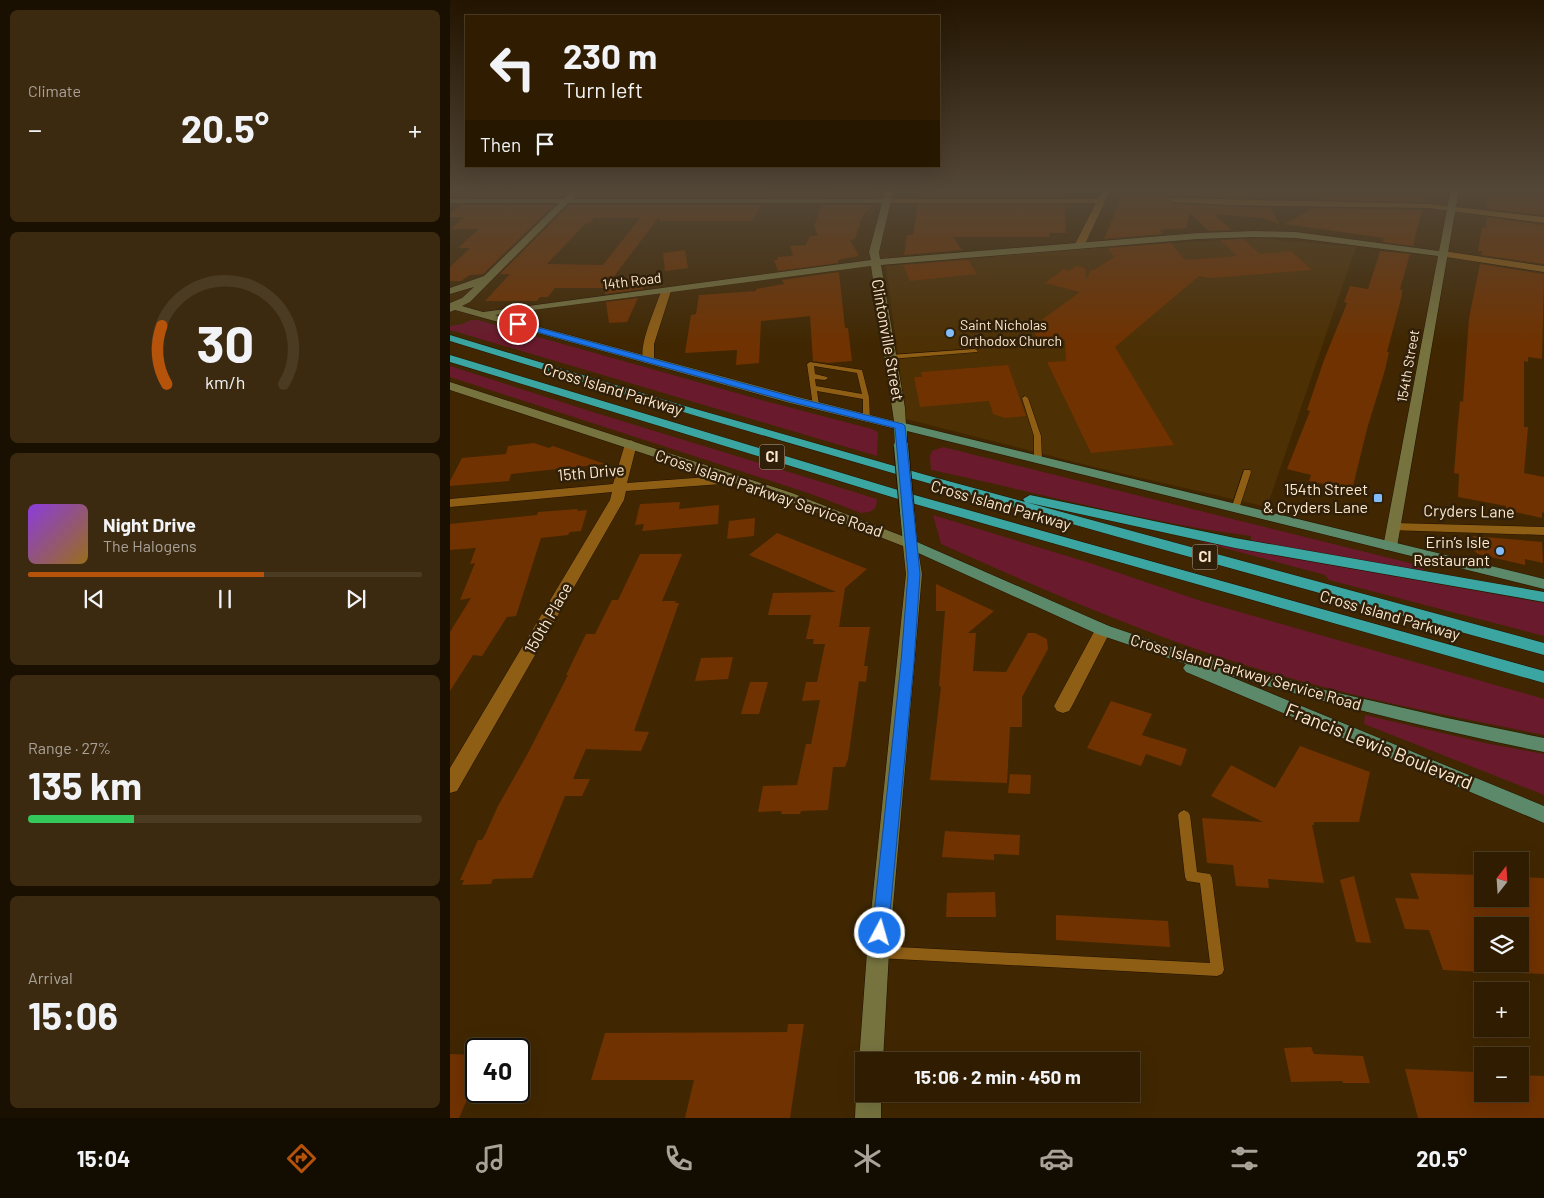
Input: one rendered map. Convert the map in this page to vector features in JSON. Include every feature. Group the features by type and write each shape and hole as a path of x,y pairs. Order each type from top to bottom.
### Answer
{"highway":[{"name":"Cross Island Parkway","path":"450,338 647,399 867,463 1544,649"},
{"name":"Cross Island Parkway","path":"450,358 824,473 1383,633 1544,677"},
{"path":"867,463 1235,543 1544,597"},
{"path":"1383,633 1544,687"}],"main road":[{"name":"Clintonville Street","path":"900,426 910,544"},
{"path":"900,426 1544,584"},
{"name":"Cross Island Parkway Service Road","path":"910,544 1104,630 1176,655 1280,685 1447,725 1544,745"},
{"name":"Francis Lewis Boulevard","path":"1104,630 1333,729 1544,815"}],"street":[{"path":"452,307 466,300 526,241"},
{"name":"Clintonville Street","path":"877,241 874,262 899,408 900,426"},
{"name":"14th Road","path":"480,314 666,291 874,262 1127,241"},
{"name":"14th Road","path":"1348,241 1443,254"},
{"name":"154th Street","path":"1390,547 1445,241"},
{"path":"1443,254 1544,269"},
{"path":"450,290 466,287 492,275"},
{"path":"648,360 649,344 666,291"},
{"path":"452,307 815,405 900,426"},
{"name":"Cross Island Parkway Service Road","path":"450,386 735,479 910,544"},
{"name":"150th Place","path":"450,786 618,500 619,487 631,444"},
{"name":"15th Drive","path":"450,503 619,487 735,479"},
{"name":"Cryders Lane","path":"1394,527 1544,531"},
{"name":"Clintonville Street","path":"872,1052 878,952 914,574 910,544"},
{"path":"1063,706 1104,630"},
{"path":"868,1118 869,1102"}],"lane":[{"path":"890,357 975,351"},
{"path":"815,405 810,364 860,371 859,383 866,397 867,418"},
{"path":"812,376 825,378"},
{"path":"813,388 866,397"},
{"path":"1025,398 1038,438 1040,448 1038,460"},
{"path":"1235,509 1247,472"},
{"path":"878,952 1216,970 1206,878 1191,877 1184,815"}],"shaded area":[{"path":"1208,241 1293,241 1356,247 1267,507 1090,466 906,419 886,266 1050,251"},
{"path":"478,320 765,401 872,429 878,432 877,456 450,330 450,326"},
{"path":"450,366 877,499 876,506 871,511 861,513 811,494 450,377"},
{"path":"943,447 1422,566 1424,571 1251,542 1251,536 1130,515 931,470 930,456 932,451"},
{"path":"933,515 1090,563 1201,601 1544,699 1544,735 1411,708 1345,692 1279,675 1192,648 1107,616 941,544"},
{"path":"1194,540 1544,603 1544,636 1329,580 1325,575"},
{"path":"1365,715 1485,743 1544,754 1544,795 1364,724"}],"building":[{"path":"466,241 517,241 483,274 470,275 461,281 450,281 450,267 470,248 458,248"},
{"path":"533,241 569,241 547,264 603,265 622,241 641,241 612,279 642,275 643,289 605,294 605,288 555,288 548,297 540,297 537,301 485,301 510,274 500,274"},
{"path":"808,241 851,241 859,256 838,260 838,263 778,271 774,260 778,260 777,257 793,255 790,246 806,245"},
{"path":"906,241 956,241 962,250 904,255"},
{"path":"1221,241 1245,241 1260,254 1291,251 1312,270 1210,278 1199,276 1115,347 1174,445 1091,453 1048,364 1048,362 1066,361 1065,340 1038,340 1032,327 1080,292 1045,283 1064,269 1069,271 1076,266 1085,268 1086,280 1091,270 1114,257 1108,248 1171,243 1185,260 1237,256"},
{"path":"1383,241 1414,241 1413,246"},
{"path":"1480,241 1544,241 1544,264 1481,255 1482,251 1478,251"},
{"path":"685,250 688,268 665,271 663,253"},
{"path":"1380,251 1410,254 1400,289 1402,290 1402,295 1387,352 1389,352 1385,370 1367,429 1352,490 1309,481 1311,475 1287,469 1310,411 1307,410 1324,360 1347,303 1344,302 1350,286 1368,289"},
{"path":"968,260 977,274 910,281 903,265"},
{"path":"1480,264 1544,274 1542,359 1528,357 1528,362 1524,361 1524,427 1528,427 1524,473 1544,477 1544,513 1542,512 1542,518 1506,510 1506,506 1458,497 1459,474 1454,473 1460,401 1463,402 1469,318"},
{"path":"839,272 845,328 848,328 852,361 828,363 813,361 810,316 761,321 759,363 736,365 737,350 685,353 691,315 696,314 699,295 756,291 756,289 784,284 782,280"},
{"path":"638,298 627,322 609,323 606,302"},
{"path":"1008,365 1026,416 1005,418 993,414 989,401 920,407 914,377 922,377 921,372"},
{"path":"534,443 549,448 553,446 605,464 511,474 509,481 450,486 450,481 462,458 506,454 508,446"},
{"path":"680,502 679,509 719,505 718,524 642,531 644,524 635,525 640,504"},
{"path":"578,509 577,511 587,510 581,531 570,532 568,535 541,538 516,616 507,617 482,656 473,655 450,691 450,632 471,598 460,600 475,563 470,564 476,548 450,550 450,524 537,515 538,512"},
{"path":"755,518 754,536 727,539 729,521"},
{"path":"777,533 867,569 845,588 839,627 870,627 864,666 868,666 866,682 859,681 848,759 845,767 833,767 828,810 801,811 800,814 781,814 782,811 758,812 763,786 797,785 806,744 811,744 820,700 802,701 806,682 817,682 825,644 813,644 814,639 806,639 811,615 768,615 773,593 836,592 749,555"},
{"name":"Erin’s Isle Restaurant","path":"1473,536 1542,542 1543,563 1525,559 1525,565 1478,554 1472,549"},
{"path":"640,554 682,554 662,601 676,601 675,603 679,603 634,731 649,732 641,751 586,749 573,779 590,779 582,796 565,796 532,878 493,879 491,884 462,885 464,880 460,880 478,840 482,840 485,835 498,806 528,753 568,675 566,675 586,634 595,634 612,600 618,600"},
{"path":"936,584 994,611 968,633 976,633 973,671 1006,672 1028,633 1035,633 1047,639 1048,649 1022,697 1022,727 1010,727 1007,783 930,780 941,687 939,686 945,611 936,611"},
{"path":"733,657 728,679 695,681 701,658"},
{"path":"750,682 768,682 759,714 741,714"},
{"path":"1111,701 1152,714 1142,735 1187,749 1181,766 1146,754 1141,766 1087,748"},
{"path":"1300,746 1370,772 1359,822 1314,822 1314,825 1312,825 1324,883 1268,879 1269,888 1236,886 1233,865 1207,863 1202,818 1263,822 1211,796 1231,765 1275,788"},
{"path":"1010,774 1031,775 1030,794 1008,793"},
{"path":"945,831 1020,835 1019,855 994,854 994,860 942,857"},
{"path":"1410,873 1474,875 1474,908 1529,908 1529,877 1544,878 1544,974 1520,973 1529,972 1529,917 1474,917 1474,972 1443,970 1429,930 1405,929 1395,898 1419,899"},
{"path":"1354,876 1371,943 1356,942 1340,880"},
{"path":"995,892 996,917 946,917 947,893"},
{"path":"1056,915 1168,921 1170,947 1056,940"},
{"path":"788,1024 804,1024 790,1118 685,1118 694,1080 591,1080 605,1033 787,1032"},
{"path":"1311,1047 1314,1054 1363,1056 1370,1083 1343,1083 1342,1081 1291,1082 1284,1048"},
{"path":"450,1054 465,1055 466,1103 459,1118 450,1118"},
{"path":"1405,1069 1474,1072 1474,1102 1529,1102 1529,1075 1544,1076 1544,1118 1418,1118"}],"place":[{"name":"Saint Nicholas Orthodox Church","path":"950,333"},
{"name":"154th Street & Cryders Lane","path":"1378,498"},
{"name":"Erin’s Isle Restaurant","path":"1500,551"}],"route":[{"path":"518,324 794,400 900,426 914,574 880,933"}]}
